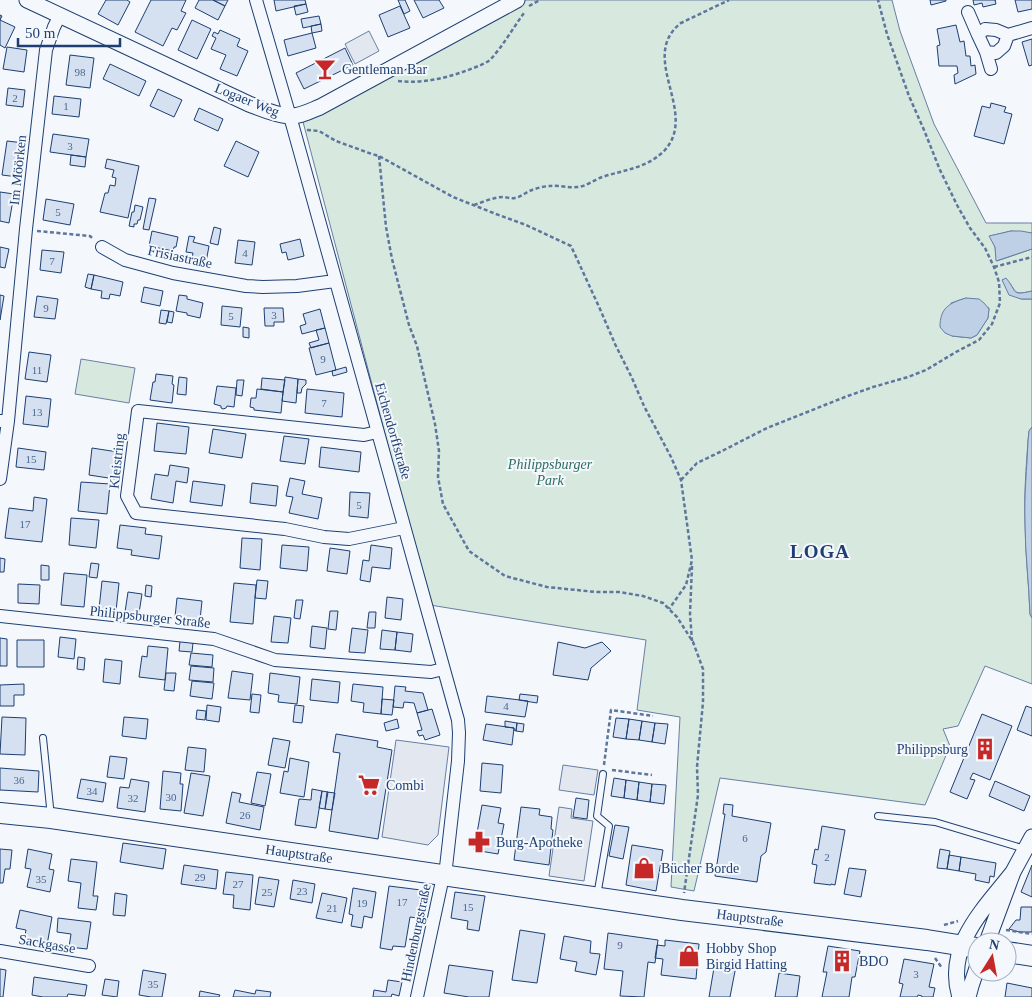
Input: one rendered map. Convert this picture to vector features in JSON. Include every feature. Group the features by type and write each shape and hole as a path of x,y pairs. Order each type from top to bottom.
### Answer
{"main road":[{"name":"Hauptstraße","path":"0,813 51,818 797,925 967,946"},
{"path":"1017,954 1032,956"}],"street":[{"name":"Logaer Weg","path":"27,0 291,122 522,4"},
{"name":"Eichendorffstraße","path":"256,0 458,720 458,761 445,876"},
{"path":"968,12 986,52 991,69"},
{"name":"Im Möörken","path":"0,479 4,421 46,50 60,15"},
{"path":"978,35 985,29 996,30 1008,35 1032,28"},
{"path":"986,52 996,53 1004,46 1008,35"},
{"name":"Frisiastraße","path":"102,247 125,260 173,273 246,286 297,286 335,280"},
{"name":"Kleistring","path":"377,432 364,435 138,411 127,496 136,512 285,529 324,537 349,539 404,528"},
{"name":"Philippsburger Straße","path":"0,616 214,639 275,660 431,672 443,669"},
{"path":"991,932 1013,872 1029,843"},
{"path":"967,932 1013,872"},
{"name":"Hindenburgstraße","path":"417,997 442,881 445,876"},
{"path":"960,997 956,973 967,950"},
{"name":"Sackgasse","path":"0,951 89,966"},
{"path":"968,997 972,982"}],"lane":[{"path":"43,738 51,818"},
{"path":"597,897 609,826 597,816 603,774"},
{"path":"878,816 935,822 1029,843"}],"path":[{"path":"474,205 502,197 514,198 551,185 578,188 600,178 641,166 663,151 671,140 675,126 674,102 664,54 669,36 680,22 728,0"},
{"path":"681,480 697,463 767,428 852,394 926,370 978,340 992,324 1000,303 999,282 994,267 985,248 970,228 957,205 940,170 909,96 887,34 878,0"},
{"path":"392,80 408,82 437,80 488,62 504,42 522,4"},
{"path":"291,122 319,132 336,141 379,156 454,197 526,225 571,246 644,406 681,480 692,560 690,614 692,642"},
{"path":"379,156 386,227 392,259 409,325 417,346 435,424 439,451 438,477 442,504 470,551 505,576 547,587 596,592 619,592 643,596 663,603 677,617 692,642 703,669 702,702 697,766 698,794 683,901"},
{"path":"26,230 90,236 102,247"},
{"path":"994,267 1032,257"},
{"path":"669,609 686,585 692,560"},
{"path":"652,775 604,770 611,710 653,716"}],"green space":[{"name":"Philippsburger Park","path":"525,0 892,0 900,31 934,124 986,223 1032,223 1032,233 1011,231 990,236 995,247 997,261 1032,249 1032,291 1018,293 1006,279 1002,280 1021,299 1032,299 1032,427 1029,431 1028,441 1025,512 1030,614 1032,618 1032,684 985,666 958,726 943,729 950,746 925,805 720,778 694,891 671,887 680,717 637,710 646,640 430,605 302,118","holes":["966,298 989,308 988,318 977,335 971,338 952,336 951,303"]},
{"path":"81,359 135,368 129,403 75,394"}],"shaded area":[{"path":"369,31 379,51 355,64 345,44"},
{"path":"396,740 449,747 438,835 428,845 382,837"},
{"path":"563,765 598,770 594,795 559,790"},
{"path":"559,807 572,809 571,818 593,821 584,881 549,876"}],"water":[{"path":"1011,231 1032,233 1032,249 996,261 995,247 989,236"},
{"path":"1006,278 1017,293 1032,291 1032,299 1021,299 1009,295 1002,280"},
{"path":"966,298 979,299 984,303 989,309 988,318 977,335 971,338 952,336 945,333 940,327 944,311 950,304"},
{"path":"1032,427 1032,618 1030,614 1026,545 1025,492 1029,431"}],"building":[{"path":"106,0 127,0 130,2 118,25 98,14"},
{"path":"151,0 186,0 181,11 186,13 177,30 172,28 163,46 135,32"},
{"path":"199,0 213,0 225,6 218,20 195,8"},
{"path":"213,0 228,0 225,6"},
{"path":"274,0 305,0 306,4 276,11"},
{"path":"398,0 405,0 410,11 404,14"},
{"path":"414,0 439,0 444,8 423,18"},
{"path":"930,0 946,0 946,1 931,5"},
{"path":"973,0 995,0 996,4 983,7 982,3 974,5"},
{"path":"1015,0 1032,0 1032,9 1018,12"},
{"path":"306,4 308,12 296,15 294,6"},
{"path":"400,6 410,28 388,37 379,15"},
{"path":"319,16 321,24 303,28 301,19"},
{"path":"0,20 15,27 5,48 0,45"},
{"path":"192,20 211,29 197,59 178,50"},
{"path":"321,24 322,31 312,33 311,26"},
{"path":"956,25 960,42 964,41 966,56 970,56 971,66 975,65 976,74 955,84 954,75 958,73 957,66 939,66 937,46 940,45 937,29"},
{"path":"220,30 240,39 237,46 248,51 237,76 220,69 226,55 211,49 216,38 212,36 214,32 218,34"},
{"path":"312,33 316,48 288,56 284,40"},
{"path":"1032,39 1032,65 1029,66 1022,42"},
{"path":"7,47 27,50 24,72 3,69"},
{"name":"Gentleman Bar","path":"345,48 353,65 304,89 296,73"},
{"path":"70,55 94,58 90,88 66,85"},
{"path":"110,64 146,81 139,96 103,79"},
{"path":"8,88 25,90 23,107 6,105"},
{"path":"158,89 182,100 174,117 150,106"},
{"path":"54,96 81,99 79,117 52,114"},
{"path":"991,103 1006,107 1004,112 1012,114 1004,144 974,136 982,106 990,108"},
{"path":"199,108 223,119 218,131 194,120"},
{"path":"53,134 89,139 86,157 50,152"},
{"path":"7,141 24,143 18,177 2,175"},
{"path":"236,141 259,152 248,177 224,166"},
{"path":"71,155 86,157 85,167 70,165"},
{"path":"107,159 139,166 128,218 100,212 105,193 108,193 110,185 115,186 116,178 112,177 114,170 105,168"},
{"path":"0,192 14,194 9,223 0,221"},
{"path":"149,198 156,199 149,230 143,229"},
{"path":"46,199 74,204 70,225 43,220"},
{"path":"135,205 143,207 140,220 138,220 137,224 134,224 134,227 129,226"},
{"path":"214,227 221,229 218,245 210,243"},
{"path":"152,231 178,237 173,251 149,246"},
{"path":"189,236 195,237 193,242 209,246 206,262 192,259 193,253 186,252"},
{"path":"300,239 304,256 288,260 286,252 282,253 280,244"},
{"path":"238,240 255,242 252,265 235,263"},
{"path":"0,247 9,249 5,268 0,267"},
{"path":"42,250 64,252 61,273 40,270"},
{"path":"88,274 94,275 91,289 85,287"},
{"path":"94,275 123,282 120,296 110,294 109,299 101,298 102,291 91,289"},
{"path":"144,287 163,291 160,306 141,302"},
{"path":"0,295 4,296 0,320"},
{"path":"179,295 187,296 187,299 203,303 200,318 176,311"},
{"path":"37,296 58,299 55,319 34,317"},
{"path":"222,306 242,308 240,327 221,325"},
{"path":"264,308 283,308 284,322 274,322 274,326 265,326"},
{"path":"320,309 325,328 302,334 300,326 306,324 303,314"},
{"path":"161,310 169,311 166,324 159,323"},
{"path":"169,311 174,312 172,323 167,322"},
{"path":"243,327 249,328 249,338 243,337"},
{"path":"325,328 329,343 311,348 309,343 319,340 316,330"},
{"path":"329,343 336,370 316,375 309,348"},
{"path":"29,352 51,355 47,382 25,379"},
{"path":"346,367 347,372 333,376 332,371"},
{"path":"156,374 173,376 172,403 150,400"},
{"path":"179,377 187,378 186,395 177,394"},
{"path":"285,377 298,379 296,403 282,401"},
{"path":"262,378 285,380 283,392 261,389"},
{"path":"298,379 306,380 301,393 297,393"},
{"path":"237,380 244,380 242,396 236,395"},
{"path":"217,386 236,388 234,407 227,406 223,409 221,406 214,404"},
{"path":"257,389 283,392 281,413 254,410 254,408 250,407 251,398 256,398"},
{"path":"307,389 344,393 342,417 305,413"},
{"path":"26,396 51,399 48,427 23,424"},
{"path":"157,423 189,427 186,454 154,451"},
{"path":"213,429 246,434 242,458 209,453"},
{"path":"284,436 309,439 305,464 280,461"},
{"path":"321,447 361,452 359,472 319,467"},
{"path":"18,448 46,452 44,470 16,467"},
{"path":"92,448 118,452 115,479 89,475"},
{"path":"170,465 189,468 187,483 176,481 173,503 151,499 155,474 168,476"},
{"path":"290,478 305,481 302,494 322,498 318,519 289,513 293,497 286,496"},
{"path":"193,481 225,485 222,506 190,502"},
{"path":"81,482 110,484 107,514 78,511"},
{"path":"252,483 278,486 276,506 250,503"},
{"path":"350,492 370,493 368,518 349,516"},
{"path":"34,497 47,499 42,542 5,538 9,508 33,511"},
{"path":"71,518 99,520 96,548 69,545"},
{"path":"120,525 146,528 145,534 162,536 159,559 131,555 132,550 117,548"},
{"path":"242,538 262,539 260,570 240,568"},
{"path":"282,545 309,547 307,571 280,568"},
{"path":"371,545 392,548 390,569 372,567 370,582 360,580 363,560 369,561"},
{"path":"330,548 350,551 347,574 327,571"},
{"path":"0,558 5,559 4,572 0,572"},
{"path":"91,563 99,564 97,578 89,577"},
{"path":"41,565 49,566 49,580 41,580"},
{"path":"64,573 87,575 84,607 61,605"},
{"path":"257,580 268,581 266,599 255,598"},
{"path":"102,581 119,583 116,611 99,609"},
{"path":"234,583 256,585 253,624 230,622"},
{"path":"18,584 40,585 39,604 18,603"},
{"path":"146,585 152,586 151,597 145,596"},
{"path":"128,592 142,594 139,613 125,612"},
{"path":"387,597 403,599 401,620 385,618"},
{"path":"177,598 202,601 200,620 175,617"},
{"path":"296,600 303,600 300,619 294,618"},
{"path":"330,611 338,611 336,630 328,629"},
{"path":"369,612 376,612 375,628 367,628"},
{"path":"274,616 291,618 288,643 271,642"},
{"path":"312,626 327,628 325,649 310,647"},
{"path":"352,628 368,630 365,653 349,652"},
{"path":"382,630 397,632 395,650 380,649"},
{"path":"397,632 413,634 411,652 395,650"},
{"path":"60,637 76,639 74,659 58,657"},
{"path":"0,638 7,639 7,666 0,666"},
{"path":"17,640 44,640 44,667 17,667"},
{"path":"180,641 193,643 192,652 179,651"},
{"path":"558,642 585,648 602,642 611,651 591,668 588,680 553,675"},
{"path":"148,646 168,648 165,680 139,677 142,656 147,657"},
{"path":"191,653 213,655 212,667 189,665"},
{"path":"78,657 85,658 84,670 77,669"},
{"path":"105,659 122,661 120,684 103,682"},
{"path":"191,666 214,668 213,682 189,680"},
{"path":"232,671 253,674 250,700 228,698"},
{"path":"166,673 176,673 174,691 164,690"},
{"path":"270,673 300,677 297,704 278,702 279,695 268,693"},
{"path":"312,679 340,682 338,703 310,700"},
{"path":"192,681 214,683 212,699 190,696"},
{"path":"24,684 24,695 14,695 14,706 0,706 0,685"},
{"path":"353,684 383,687 381,714 363,712 364,703 351,701"},
{"path":"395,686 406,687 405,691 423,693 428,710 417,713 414,703 404,702 403,708 393,707"},
{"path":"252,694 261,695 259,713 250,712"},
{"path":"520,694 538,696 537,703 519,700"},
{"path":"487,696 528,701 525,717 485,712"},
{"path":"382,699 394,700 392,715 381,714"},
{"path":"207,705 221,707 219,722 206,720"},
{"path":"295,705 304,706 302,723 293,722"},
{"path":"1026,706 1032,708 1032,736 1017,730"},
{"path":"432,709 440,735 425,740 423,735 419,736 417,731 422,730 417,713"},
{"path":"197,710 206,711 205,720 196,719"},
{"name":"Philippsburg","path":"982,714 1012,726 990,780 973,773 970,779 975,780 967,799 950,792"},
{"path":"2,717 26,718 25,755 0,754"},
{"path":"124,717 148,719 146,739 122,736"},
{"path":"616,718 629,719 626,739 613,737"},
{"path":"397,719 399,728 386,731 384,723"},
{"path":"629,719 642,721 639,740 626,739"},
{"path":"505,721 517,723 516,731 514,728 505,727"},
{"path":"642,721 655,723 652,742 639,740"},
{"path":"517,723 524,724 523,732 516,731"},
{"path":"655,723 668,724 665,744 652,742"},
{"path":"486,724 514,728 512,745 483,740"},
{"path":"336,734 378,741 377,747 392,750 378,839 329,831 340,753 333,752"},
{"path":"273,738 290,741 285,768 268,765"},
{"path":"188,747 206,749 204,772 185,770"},
{"path":"110,756 127,758 124,779 107,777"},
{"path":"290,758 309,762 304,797 280,793 284,771 288,772"},
{"path":"482,763 503,765 501,793 480,791"},
{"path":"0,768 39,771 38,792 0,790"},
{"path":"163,771 181,773 180,784 183,784 181,811 160,809"},
{"path":"257,772 271,774 265,806 251,803"},
{"path":"191,773 210,776 203,816 184,813"},
{"path":"614,778 626,780 624,798 611,796"},
{"path":"81,779 106,783 103,802 77,798"},
{"path":"131,779 149,782 145,812 117,808 120,787 129,788"},
{"path":"626,780 639,782 637,800 624,798"},
{"path":"995,781 1030,796 1024,811 989,796"},
{"path":"639,782 652,784 650,802 637,800"},
{"path":"652,784 666,785 664,804 650,802"},
{"path":"312,789 322,791 316,828 295,825 299,799 311,800"},
{"path":"322,791 328,792 325,809 319,808"},
{"path":"232,792 241,794 239,802 264,807 260,830 226,823"},
{"path":"327,792 335,793 332,810 325,809"},
{"path":"576,798 589,800 587,819 573,817"},
{"path":"724,804 733,805 732,816 771,823 766,852 761,856 757,882 715,876 725,814 723,814"},
{"path":"482,805 501,808 498,823 504,824 498,854 474,850"},
{"path":"521,807 540,809 539,815 552,817 551,829 553,830 549,865 514,860"},
{"path":"615,825 629,827 623,859 609,856"},
{"path":"822,826 845,830 835,885 814,883 817,865 812,864 815,849 818,850"},
{"path":"123,843 166,849 163,869 120,862"},
{"name":"Bücher Borde","path":"632,845 663,850 656,891 626,885"},
{"path":"0,849 12,850 10,869 5,869 3,883 0,883"},
{"path":"28,849 52,854 49,869 54,870 50,892 27,887 31,869 25,868"},
{"path":"940,849 950,851 947,869 937,868"},
{"path":"949,855 961,857 959,871 947,869"},
{"path":"961,857 996,863 994,877 990,876 989,883 975,880 976,874 959,871"},
{"path":"71,859 97,862 93,896 98,896 96,910 78,908 81,883 68,881"},
{"path":"184,865 218,870 216,889 181,884"},
{"path":"1032,865 1032,897 1021,892"},
{"path":"849,868 866,870 861,897 844,894"},
{"path":"226,872 253,875 250,910 233,908 234,895 223,894"},
{"path":"259,877 279,880 274,907 255,904"},
{"path":"293,880 315,884 312,903 290,899"},
{"path":"389,886 421,890 417,918 410,917 405,947 393,946 392,950 380,948"},
{"path":"353,888 376,892 372,918 364,916 362,928 351,926 353,915 349,914"},
{"path":"455,892 485,896 479,931 467,929 468,921 451,918"},
{"path":"115,893 127,895 125,916 113,915"},
{"path":"322,893 347,898 342,923 316,918"},
{"path":"1021,907 1032,907 1032,932 1019,932 1009,929 1016,920 1020,920"},
{"path":"20,910 52,917 47,945 24,940 26,930 16,928"},
{"path":"58,918 91,922 87,949 69,947 71,934 57,932"},
{"path":"520,930 545,934 537,983 512,980"},
{"path":"608,933 658,940 655,963 648,962 644,997 620,996 623,971 604,969"},
{"path":"564,936 591,941 590,953 600,954 596,975 575,971 577,962 560,959"},
{"path":"665,940 699,944 696,979 661,975 663,959 655,958 657,945 665,946"},
{"name":"BDO","path":"828,946 860,951 855,977 852,977 849,997 822,997 827,972 823,972"},
{"path":"904,959 934,964 929,987 935,988 933,997 918,995 917,997 900,997 903,984 899,983"},
{"path":"715,962 736,966 730,997 709,997"},
{"path":"449,965 493,971 489,997 469,997 444,993"},
{"path":"0,969 6,970 3,997 0,997"},
{"path":"143,970 166,974 162,997 139,995"},
{"path":"779,973 800,976 797,997 775,997"},
{"path":"34,977 87,985 85,996 68,994 67,997 43,997 32,995"},
{"path":"105,979 119,981 117,997 102,995"},
{"path":"388,980 402,982 399,996 392,994 391,997 373,997 374,990 386,992"},
{"path":"1007,983 1032,988 1032,997 1005,997"},
{"path":"235,990 255,994 256,990 271,992 270,997 233,997"},
{"path":"200,991 220,995 219,997 199,997"}],"place":[{"name":"Gentleman Bar","path":"325,69"},
{"name":"Philippsburg","path":"985,749"},
{"name":"Combi","path":"369,785"},
{"name":"Burg-Apotheke","path":"479,842"},
{"name":"Bücher Borde","path":"644,868"},
{"name":"Hobby Shop Birgid Hatting","path":"689,956"},
{"name":"BDO","path":"842,961"}],"district":[{"name":"LOGA","path":"820,551"}]}
